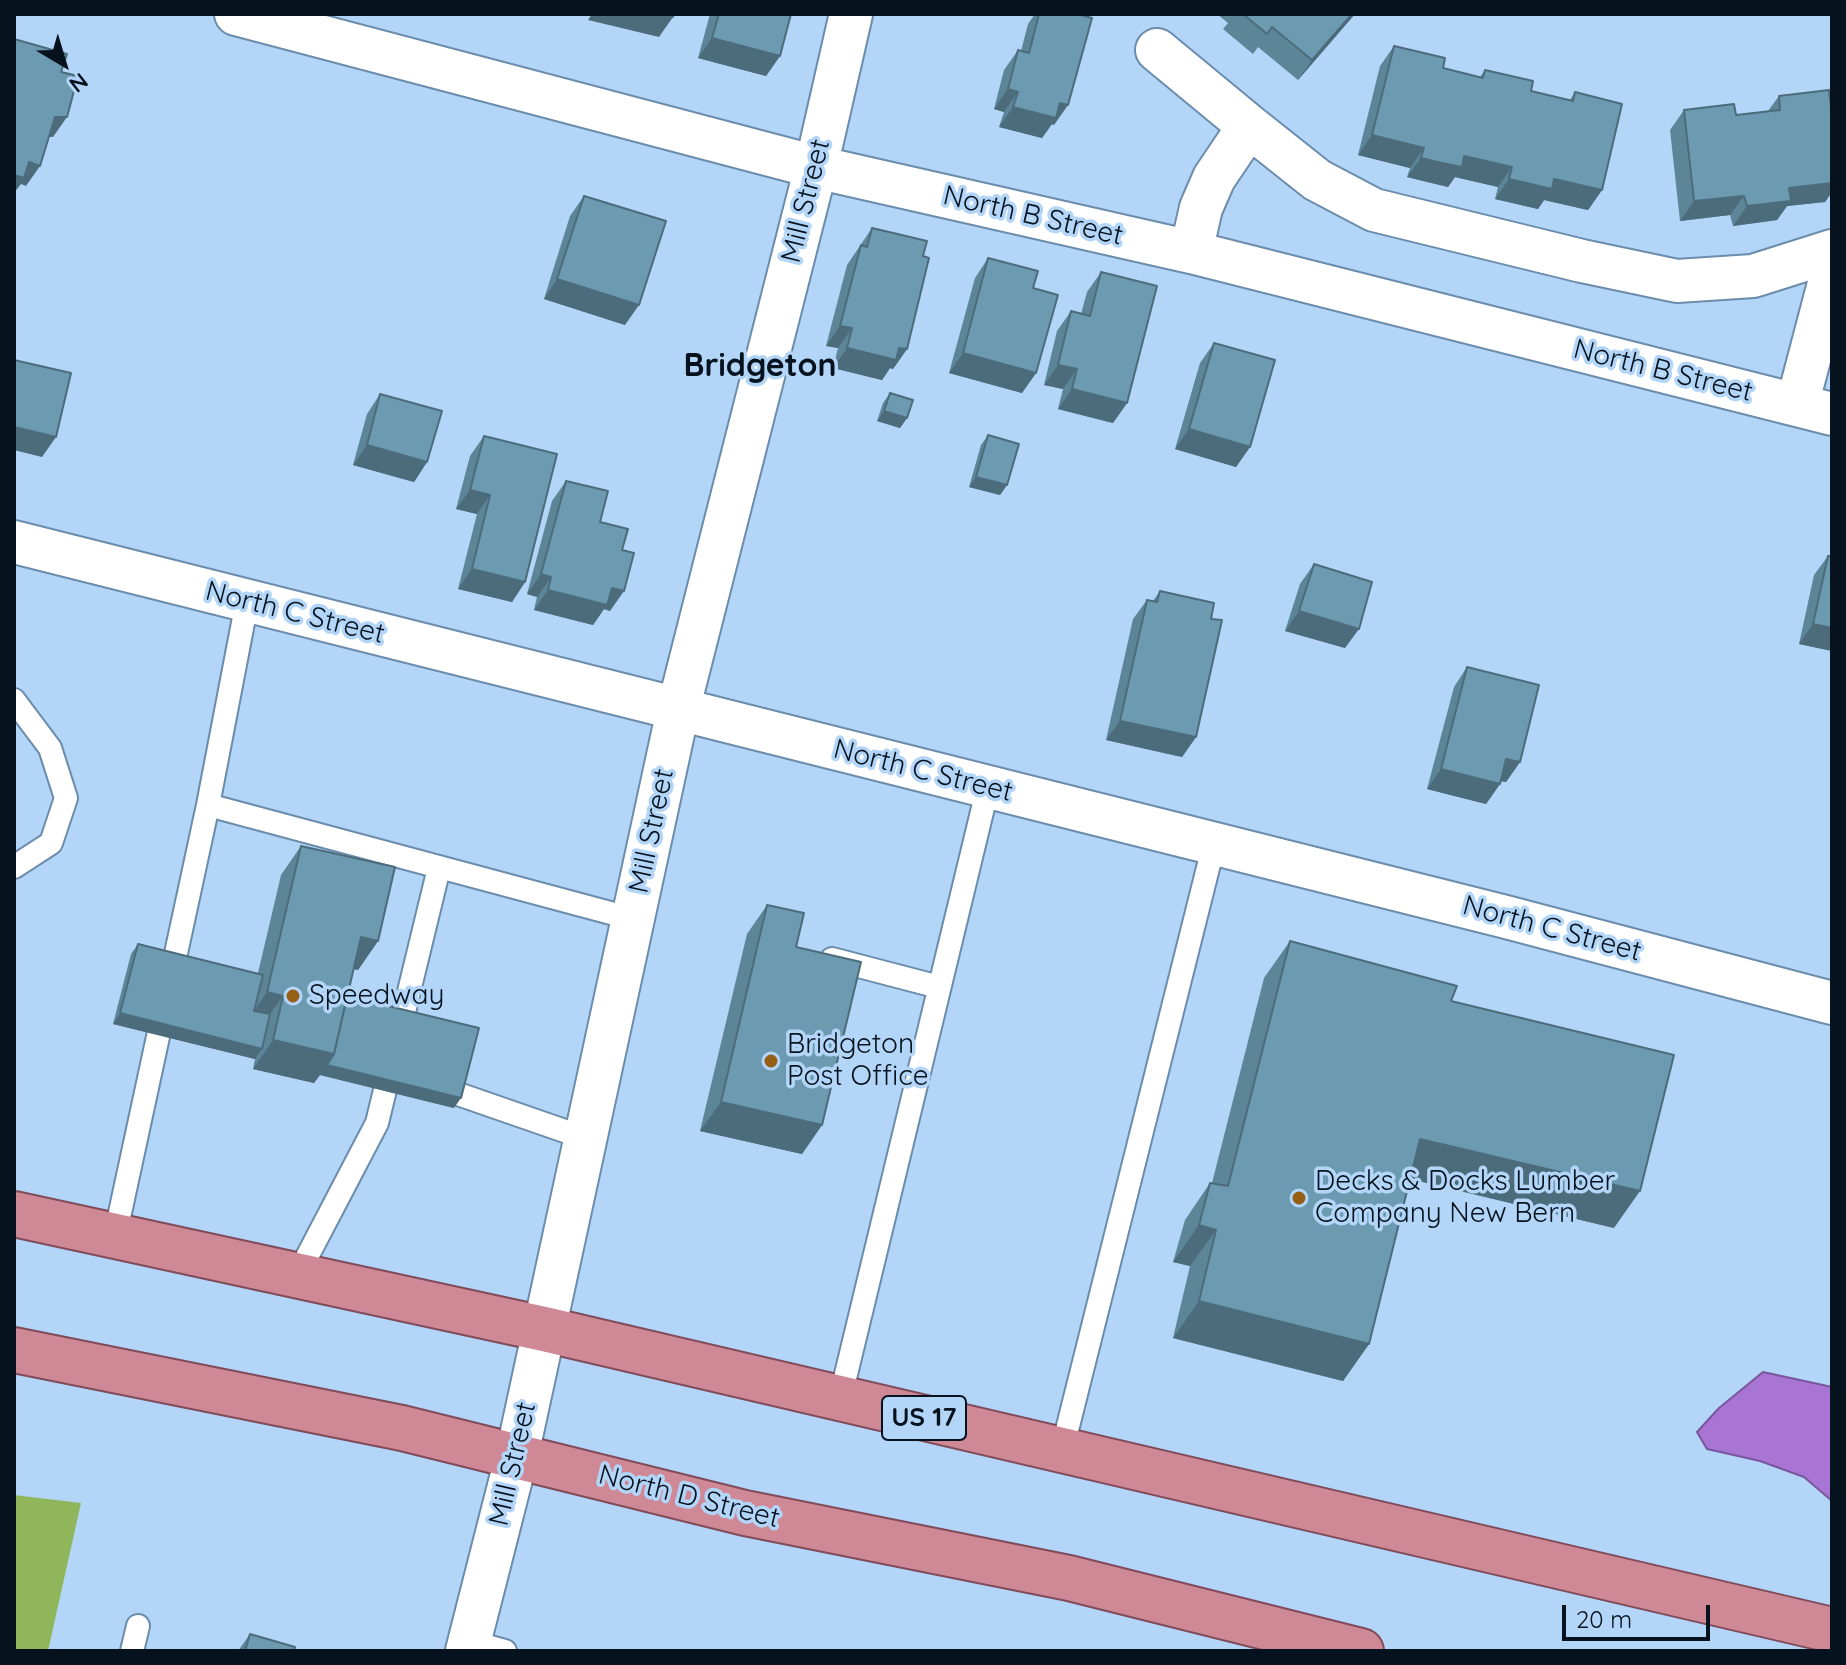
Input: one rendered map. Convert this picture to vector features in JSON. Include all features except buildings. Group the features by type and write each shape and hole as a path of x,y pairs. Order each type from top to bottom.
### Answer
{"highway":[{"name":"US 17","path":"14,1214 544,1329 1832,1630"},
{"name":"North D Street","path":"14,1350 402,1428 745,1513 1069,1578 1358,1651"}],"street":[{"name":"North B Street","path":"236,14 816,167 1191,252 1814,409"},
{"name":"Mill Street","path":"480,1648 517,1455 678,710 816,167 851,14"},
{"path":"1157,50 1317,180 1374,210 1677,281 1753,276 1832,251"},
{"path":"1191,252 1201,208 1214,178 1249,126"},
{"path":"1814,409 1832,272"},
{"name":"North C Street","path":"14,542 1506,917 1832,1003"}],"lane":[{"path":"115,1236 208,805 247,602"},
{"path":"14,700 50,748 66,798 51,843 14,867"},
{"path":"840,1399 988,787"},
{"path":"208,805 633,919"},
{"path":"1062,1450 1214,844"},
{"path":"297,1276 377,1123 406,1076 439,868"},
{"path":"818,955 939,987"},
{"path":"406,1076 585,1138"},
{"path":"132,1651 138,1626"}],"green space":[{"path":"14,1495 81,1503 48,1651 14,1651"}],"shaded area":[{"path":"1763,1372 1832,1387 1832,1501 1804,1477 1760,1461 1707,1449 1697,1432 1719,1408"}],"place":[{"name":"Speedway","path":"293,996"},
{"name":"Bridgeton Post Office","path":"771,1061"},
{"name":"Decks & Docks Lumber Company New Bern","path":"1299,1198"}],"district":[{"name":"Bridgeton","path":"760,366"}]}
